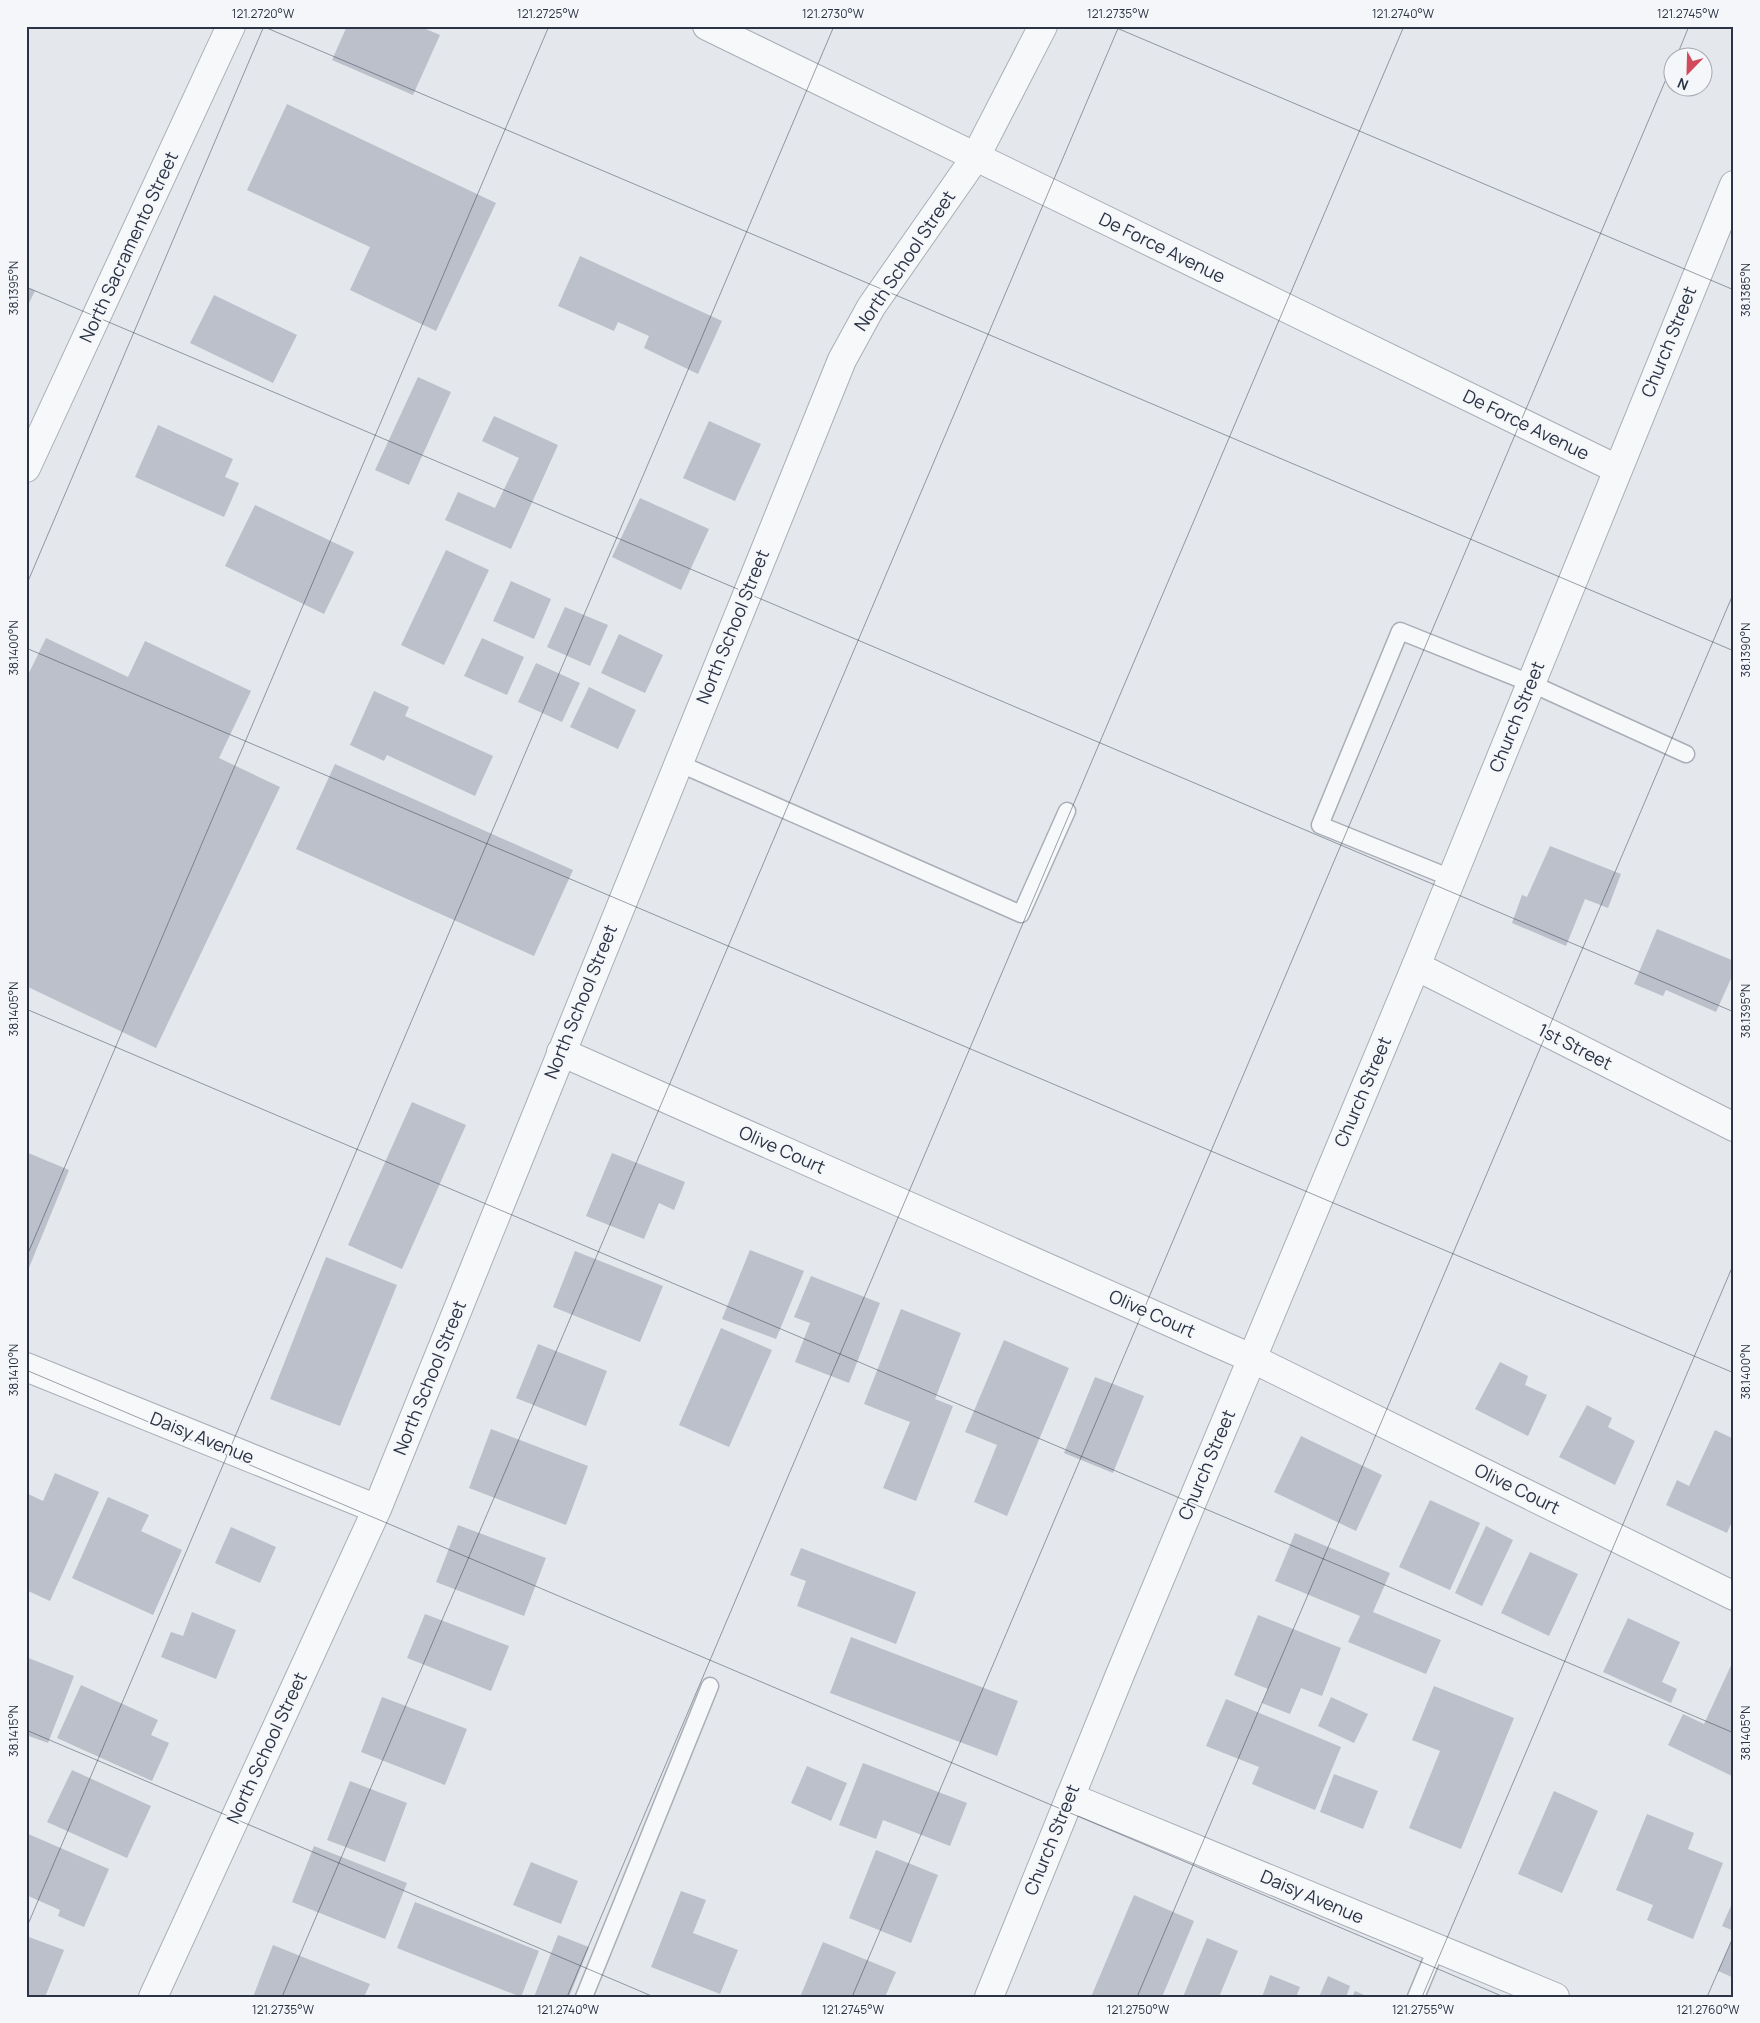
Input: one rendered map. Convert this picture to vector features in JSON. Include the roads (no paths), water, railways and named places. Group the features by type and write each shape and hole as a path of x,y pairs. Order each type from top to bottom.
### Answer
{"street":[{"name":"North Sacramento Street","path":"26,468 231,26"},
{"name":"De Force Avenue","path":"707,26 1617,469"},
{"name":"North School Street","path":"153,1997 377,1509 842,360 871,307 975,158 1043,26"},
{"name":"Church Street","path":"989,1997 1251,1358 1416,966 1734,185"},
{"name":"1st Street","path":"1416,966 1734,1127"},
{"name":"Olive Court","path":"561,1052 1251,1358 1734,1596"},
{"name":"Daisy Avenue","path":"26,1367 377,1509"},
{"name":"Daisy Avenue","path":"1070,1797 1555,1997"}],"lane":[{"path":"1452,878 1320,825 1400,631 1530,683 1686,754"},
{"path":"678,764 1022,914 1067,811"},
{"path":"584,1997 710,1686"},
{"path":"1416,1997 1436,1949"}]}
